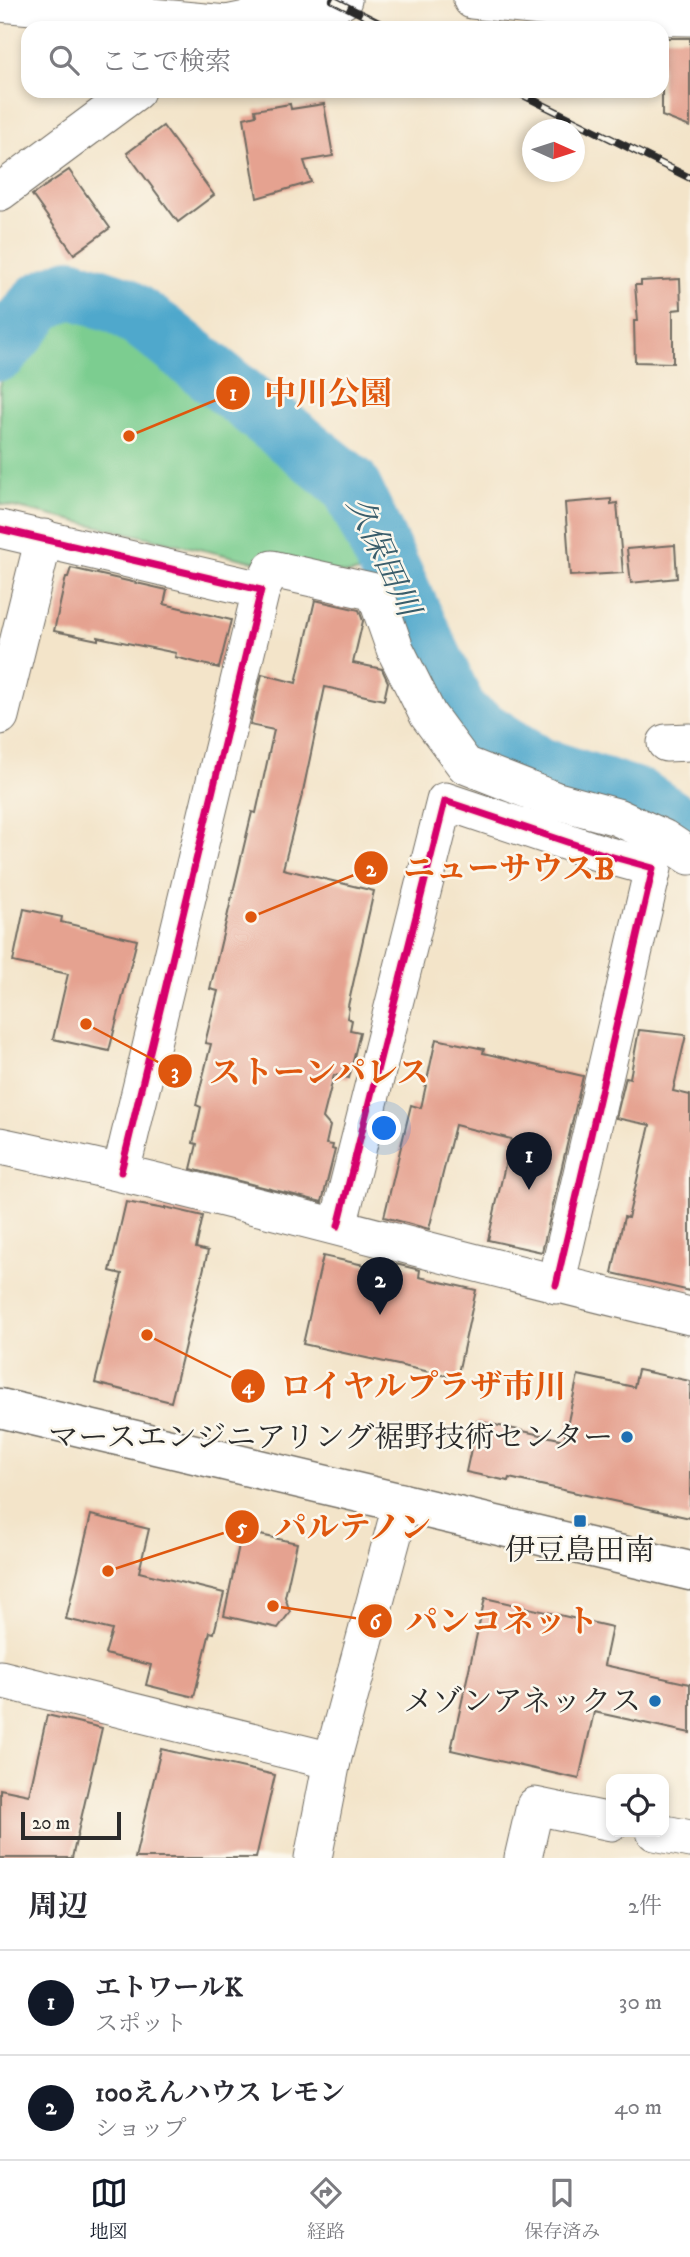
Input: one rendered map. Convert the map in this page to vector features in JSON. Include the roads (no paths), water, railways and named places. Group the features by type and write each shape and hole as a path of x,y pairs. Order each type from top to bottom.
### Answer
{"street":[{"path":"246,21 343,0"},
{"path":"472,0 631,16 690,17"},
{"path":"0,3 175,21"},
{"path":"5,183 126,98"},
{"path":"0,529 261,590"},
{"path":"0,716 44,538"},
{"path":"121,1172 261,590 272,569 375,592 395,649 428,715 465,765 554,800 617,817 669,854"},
{"path":"338,1226 445,801 606,856 669,854"},
{"path":"556,1284 669,854"},
{"path":"0,1146 121,1172 690,1316"},
{"path":"0,1408 690,1571"},
{"path":"313,1858 332,1761 402,1502"},
{"path":"0,1679 332,1761"},
{"path":"523,1858 534,1806 606,1821"},
{"path":"669,1835 690,1839"}],"waterway":[{"name":"久保田川","path":"0,351 40,302 70,288 121,305 159,331 350,484 460,716 537,766 640,799 690,832"}],"railway":[{"path":"333,0 375,21"},
{"path":"529,98 690,178"}],"place":[{"name":"中川公園","path":"129,436"},
{"name":"ニューサウスB","path":"251,917"},
{"name":"ストーンパレス","path":"86,1024"},
{"name":"エトワールK","path":"529,1190"},
{"name":"100えんハウス レモン","path":"380,1315"},
{"name":"ロイヤルプラザ市川","path":"147,1335"},
{"name":"マースエンジニアリング裾野技術センター","path":"627,1437"},
{"name":"伊豆島田南","path":"580,1521"},
{"name":"パルテノン","path":"108,1571"},
{"name":"パンコネット","path":"273,1606"},
{"name":"メゾンアネックス","path":"655,1701"}]}
